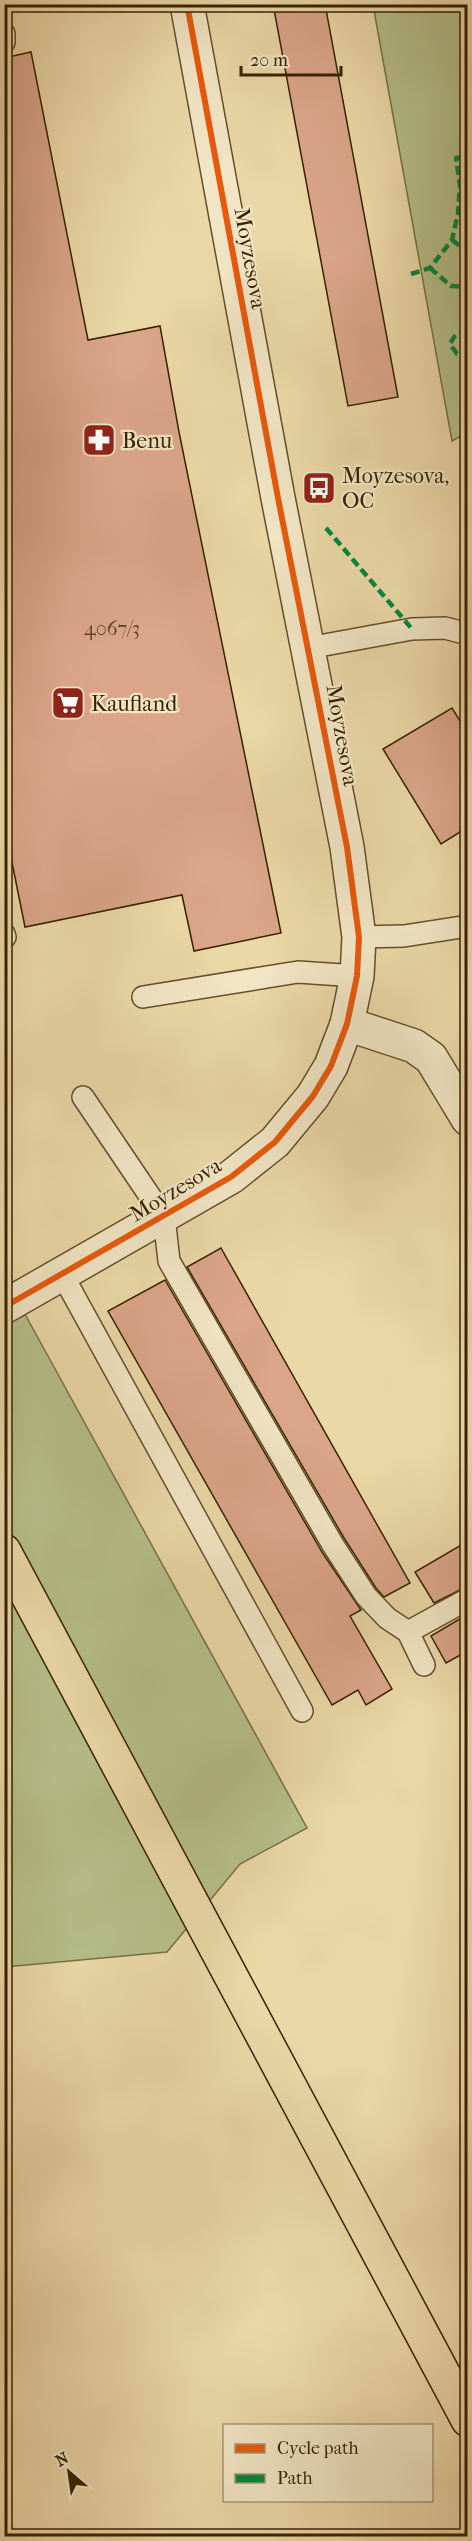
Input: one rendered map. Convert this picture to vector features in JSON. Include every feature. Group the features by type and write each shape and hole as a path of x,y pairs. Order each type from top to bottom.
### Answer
{"main road":[{"path":"4,1551 468,2420"}],"street":[{"name":"Moyzesova","path":"4,1307 231,1177 275,1142 313,1096 331,1066 348,1024 357,976 359,937 356,900 347,847 269,453 187,4"},
{"path":"348,1024 414,1046 431,1058 468,1119"}],"lane":[{"path":"4,34 4,42"},
{"path":"308,648 412,629 446,628 468,634"},
{"path":"359,937 404,936 468,927"},
{"path":"143,996 298,972 357,976"},
{"path":"83,1097 164,1217 169,1261 333,1545 366,1596 387,1618 408,1632 424,1665"},
{"path":"62,1274 302,1711"},
{"path":"408,1632 468,1599"}],"green space":[{"path":"373,5 467,5 468,432 452,441"},
{"path":"4,1276 307,1828 240,1864 167,1952 5,1967"}],"building":[{"path":"273,4 325,4 398,397 348,406"},
{"path":"31,52 88,340 160,326 179,432 281,933 194,951 182,895 25,927 4,823 4,58"},
{"path":"452,708 468,734 468,827 441,844 383,749"},
{"path":"221,1248 410,1583 384,1597 344,1538 187,1267"},
{"path":"165,1280 322,1552 361,1610 350,1616 392,1689 366,1705 358,1690 332,1705 108,1311"},
{"path":"468,1541 468,1586 434,1603 415,1572"},
{"path":"468,1614 468,1658 464,1653 446,1663 431,1636"}],"marked path":[{"path":"411,274 430,268 452,240 458,214 460,185 456,158 468,157"},
{"path":"452,240 464,249 468,248"},
{"path":"430,268 451,286 468,287"},
{"path":"468,330 454,337 450,344 457,354 468,354"},
{"path":"326,528 412,629"}],"cycle path":[{"path":"4,1307 231,1177 275,1142 313,1096 331,1066 347,1024 357,976 359,937 347,847 278,498 187,4"}],"place":[{"name":"Benu","path":"99,440"},
{"name":"Moyzesova, OC","path":"319,488"},
{"name":"Kaufland","path":"68,703"}]}
